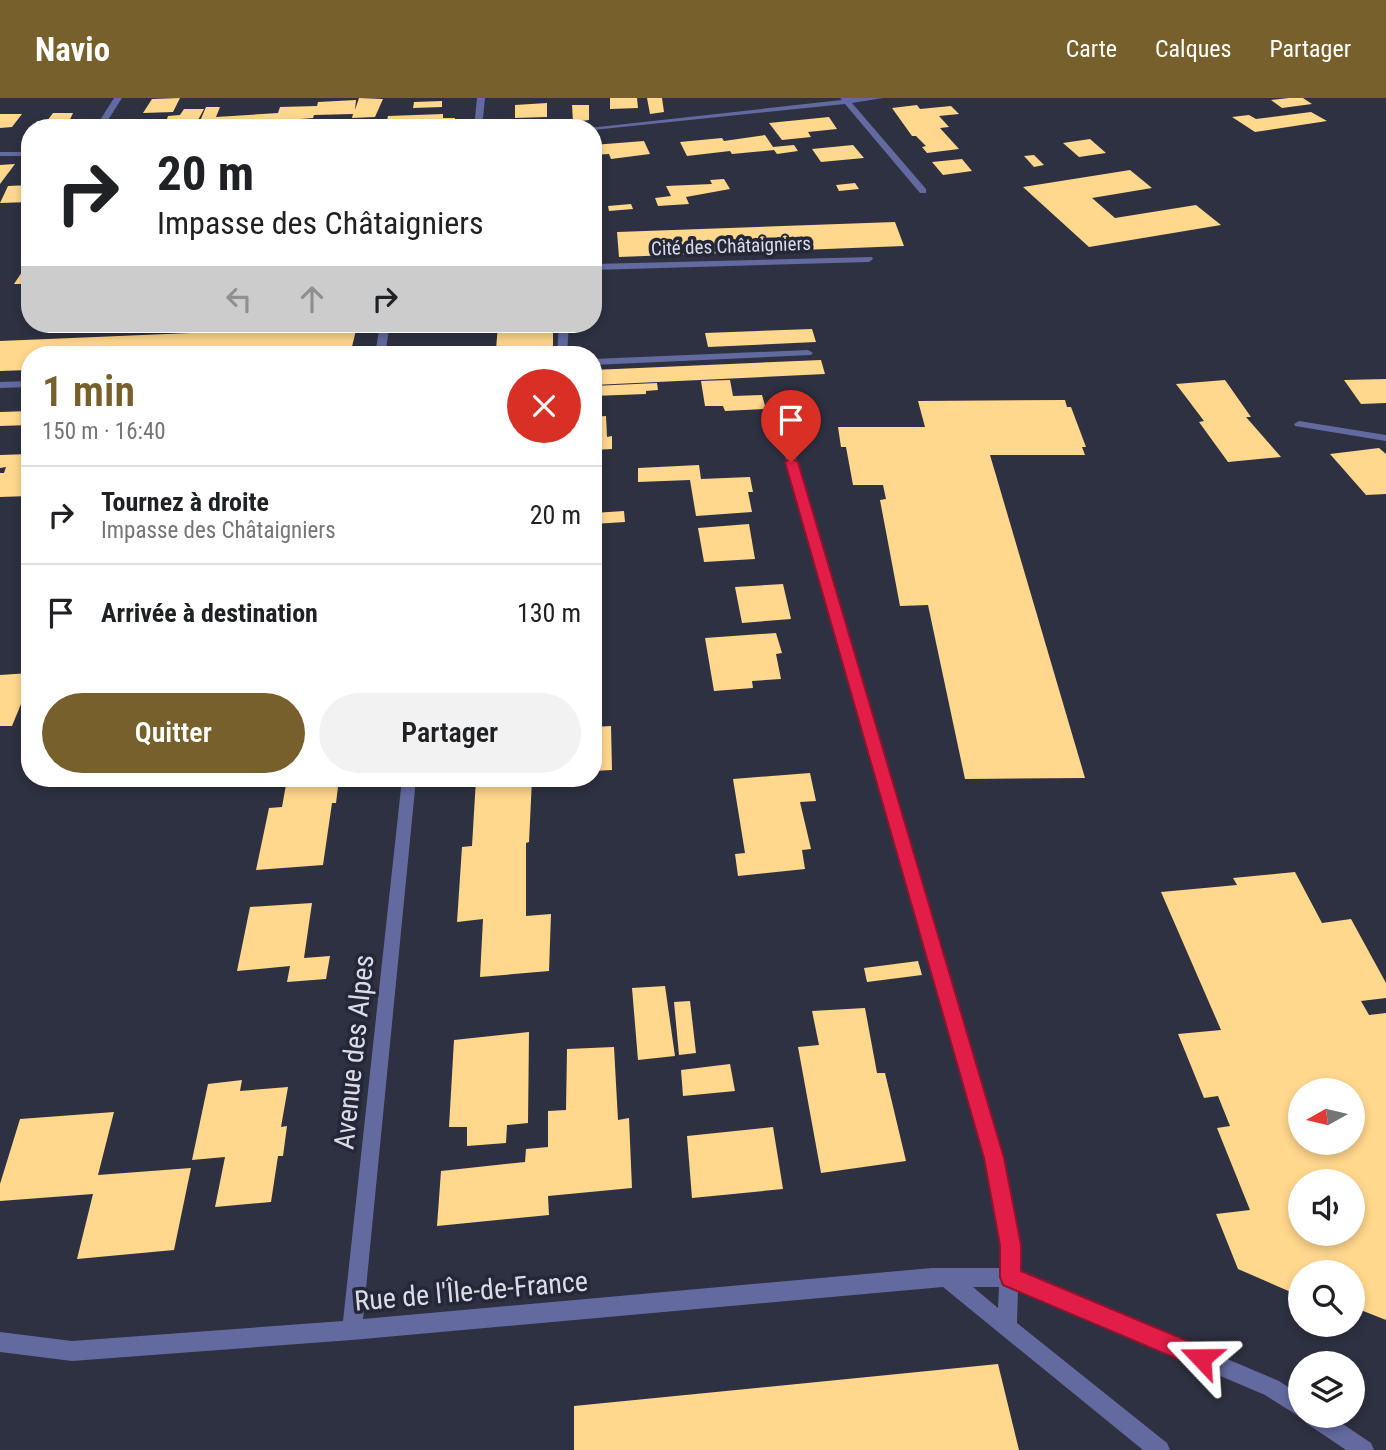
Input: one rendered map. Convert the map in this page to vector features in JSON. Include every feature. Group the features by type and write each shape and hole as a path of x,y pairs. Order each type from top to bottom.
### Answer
{"street":[{"path":"105,119 118,98"},
{"path":"479,119 481,98"},
{"path":"602,127 879,98"},
{"path":"845,100 923,191"},
{"path":"0,155 21,154"},
{"name":"Cité des Châtaigniers","path":"602,267 869,259"},
{"path":"602,362 808,354"},
{"path":"0,385 21,384"},
{"path":"1299,424 1386,438"},
{"path":"784,435 994,1158 1011,1245 1007,1327"},
{"name":"Avenue des Alpes","path":"352,1330 408,787"},
{"name":"Rue de l'Île-de-France","path":"0,1342 72,1351 352,1330 946,1278 1011,1277 1272,1388 1288,1399"},
{"path":"946,1278 1160,1450"},
{"path":"1331,1428 1364,1450"}],"building":[{"path":"180,98 173,112 143,113 152,99"},
{"path":"359,98 383,99 375,117 352,118 353,114 314,115 313,118 300,119 201,119 206,107 220,107 216,117 278,113 280,107 317,106 318,102 356,100 355,110"},
{"path":"610,98 637,98 638,108 610,109"},
{"path":"647,98 662,98 664,112 650,114"},
{"path":"1303,98 1312,104 1282,108 1271,100"},
{"path":"442,101 442,107 413,108 414,102"},
{"path":"547,103 547,117 515,118 515,105"},
{"path":"572,105 589,105 589,119 573,119"},
{"path":"917,105 920,109 951,106 959,114 939,116 949,127 940,128 959,149 927,153 922,147 926,146 916,136 912,136 892,108"},
{"path":"184,109 204,109 199,119 167,119 168,116 180,115"},
{"path":"1311,112 1327,121 1255,132 1232,117 1249,115 1256,119"},
{"path":"53,113 73,113 70,119 48,119"},
{"path":"0,114 22,114 12,127 0,128"},
{"path":"443,114 443,118 455,118 387,119 388,116"},
{"path":"829,117 837,129 808,132 811,137 782,140 769,123"},
{"path":"765,135 773,147 794,145 798,151 732,154 730,151 687,156 680,142 722,138 724,141"},
{"path":"1090,139 1106,153 1079,157 1063,143"},
{"path":"644,141 650,154 611,159 609,154 602,154 602,144"},
{"path":"853,145 864,158 821,162 812,149"},
{"path":"1034,155 1044,165 1034,167 1024,156"},
{"path":"962,159 972,171 943,175 932,162"},
{"path":"15,164 0,184 0,165"},
{"path":"1130,170 1152,188 1092,198 1115,218 1196,205 1221,225 1089,247 1023,187"},
{"path":"724,179 730,189 686,197 689,204 658,206 655,198 671,196 666,186 712,184 710,180"},
{"path":"855,183 859,189 839,191 836,185"},
{"path":"21,185 21,202 0,203 8,186"},
{"path":"631,204 633,209 609,211 608,206"},
{"path":"895,222 904,246 619,257 617,232"},
{"path":"21,274 21,284 14,284"},
{"path":"812,329 816,342 708,347 705,333"},
{"path":"190,333 355,333 352,346 21,346 21,370 0,371 0,341"},
{"path":"497,333 553,333 553,346 496,346"},
{"path":"821,360 825,374 602,385 602,370"},
{"path":"1386,379 1386,403 1361,404 1344,380"},
{"path":"730,380 733,396 762,395 766,409 725,411 723,406 705,406 701,381"},
{"path":"1225,380 1251,417 1246,417 1281,457 1228,462 1199,422 1204,421 1176,384"},
{"path":"657,383 658,390 646,391 646,394 602,396 602,386"},
{"path":"1065,400 1067,407 1071,407 1086,447 1082,447 1085,455 990,455 1085,778 965,779 928,605 900,606 880,500 886,499 883,485 853,485 846,447 841,447 838,427 925,427 918,401"},
{"path":"21,411 21,425 0,426 0,412"},
{"path":"602,416 606,416 607,437 612,436 612,449 602,450"},
{"path":"1379,448 1386,454 1386,494 1366,495 1330,454"},
{"path":"21,454 21,496 0,497 0,473 4,473 6,467 0,468 0,455"},
{"path":"699,465 701,479 750,477 753,492 748,492 752,512 696,516 690,480 638,482 638,468"},
{"path":"624,511 625,522 602,523 602,512"},
{"path":"749,524 755,559 704,562 698,528"},
{"path":"783,584 791,619 742,623 735,587"},
{"path":"776,633 782,653 776,654 781,679 752,681 753,688 714,691 705,638"},
{"path":"21,674 21,704 12,726 0,726 0,675"},
{"path":"602,726 611,726 612,770 602,771"},
{"path":"810,773 816,801 800,802 811,849 802,850 805,869 738,876 735,854 745,853 733,779"},
{"path":"286,787 338,787 336,803 332,803 323,865 256,870 269,808 282,807"},
{"path":"476,787 532,787 529,842 526,843 526,916 551,914 549,971 480,977 483,919 457,922 462,847 472,846"},
{"path":"1295,872 1322,923 1351,919 1386,983 1386,998 1361,1001 1369,1015 1386,1013 1386,1320 1365,1312 1365,1260 1288,1260 1288,1291 1238,1269 1216,1214 1250,1210 1217,1128 1230,1126 1218,1096 1204,1098 1178,1034 1221,1030 1161,892 1237,885 1233,878"},
{"path":"312,903 304,958 330,956 326,979 287,982 290,966 237,971 250,907"},
{"path":"918,961 922,975 867,982 864,968"},
{"path":"665,986 675,1056 638,1060 632,988"},
{"path":"690,1001 696,1053 679,1055 674,1002"},
{"path":"865,1008 877,1073 885,1073 906,1161 821,1173 798,1047 819,1045 812,1011"},
{"path":"529,1032 528,1123 507,1125 506,1143 467,1146 467,1127 449,1127 454,1040"},
{"path":"614,1047 618,1120 629,1118 632,1188 548,1196 549,1215 437,1226 441,1171 525,1162 526,1149 548,1147 548,1111 566,1110 567,1049"},
{"path":"730,1064 735,1091 683,1096 681,1070"},
{"path":"242,1080 240,1091 288,1087 281,1127 287,1126 283,1156 278,1156 271,1202 215,1207 225,1157 192,1160 208,1084"},
{"path":"114,1112 98,1175 191,1168 174,1250 77,1259 93,1194 0,1201 0,1184 20,1119"},
{"path":"773,1127 783,1189 692,1198 687,1136"},
{"path":"998,1364 1019,1450 574,1450 574,1406"}],"route":[{"path":"791,462 994,1158 1011,1245 1011,1277 1201,1358"}]}
